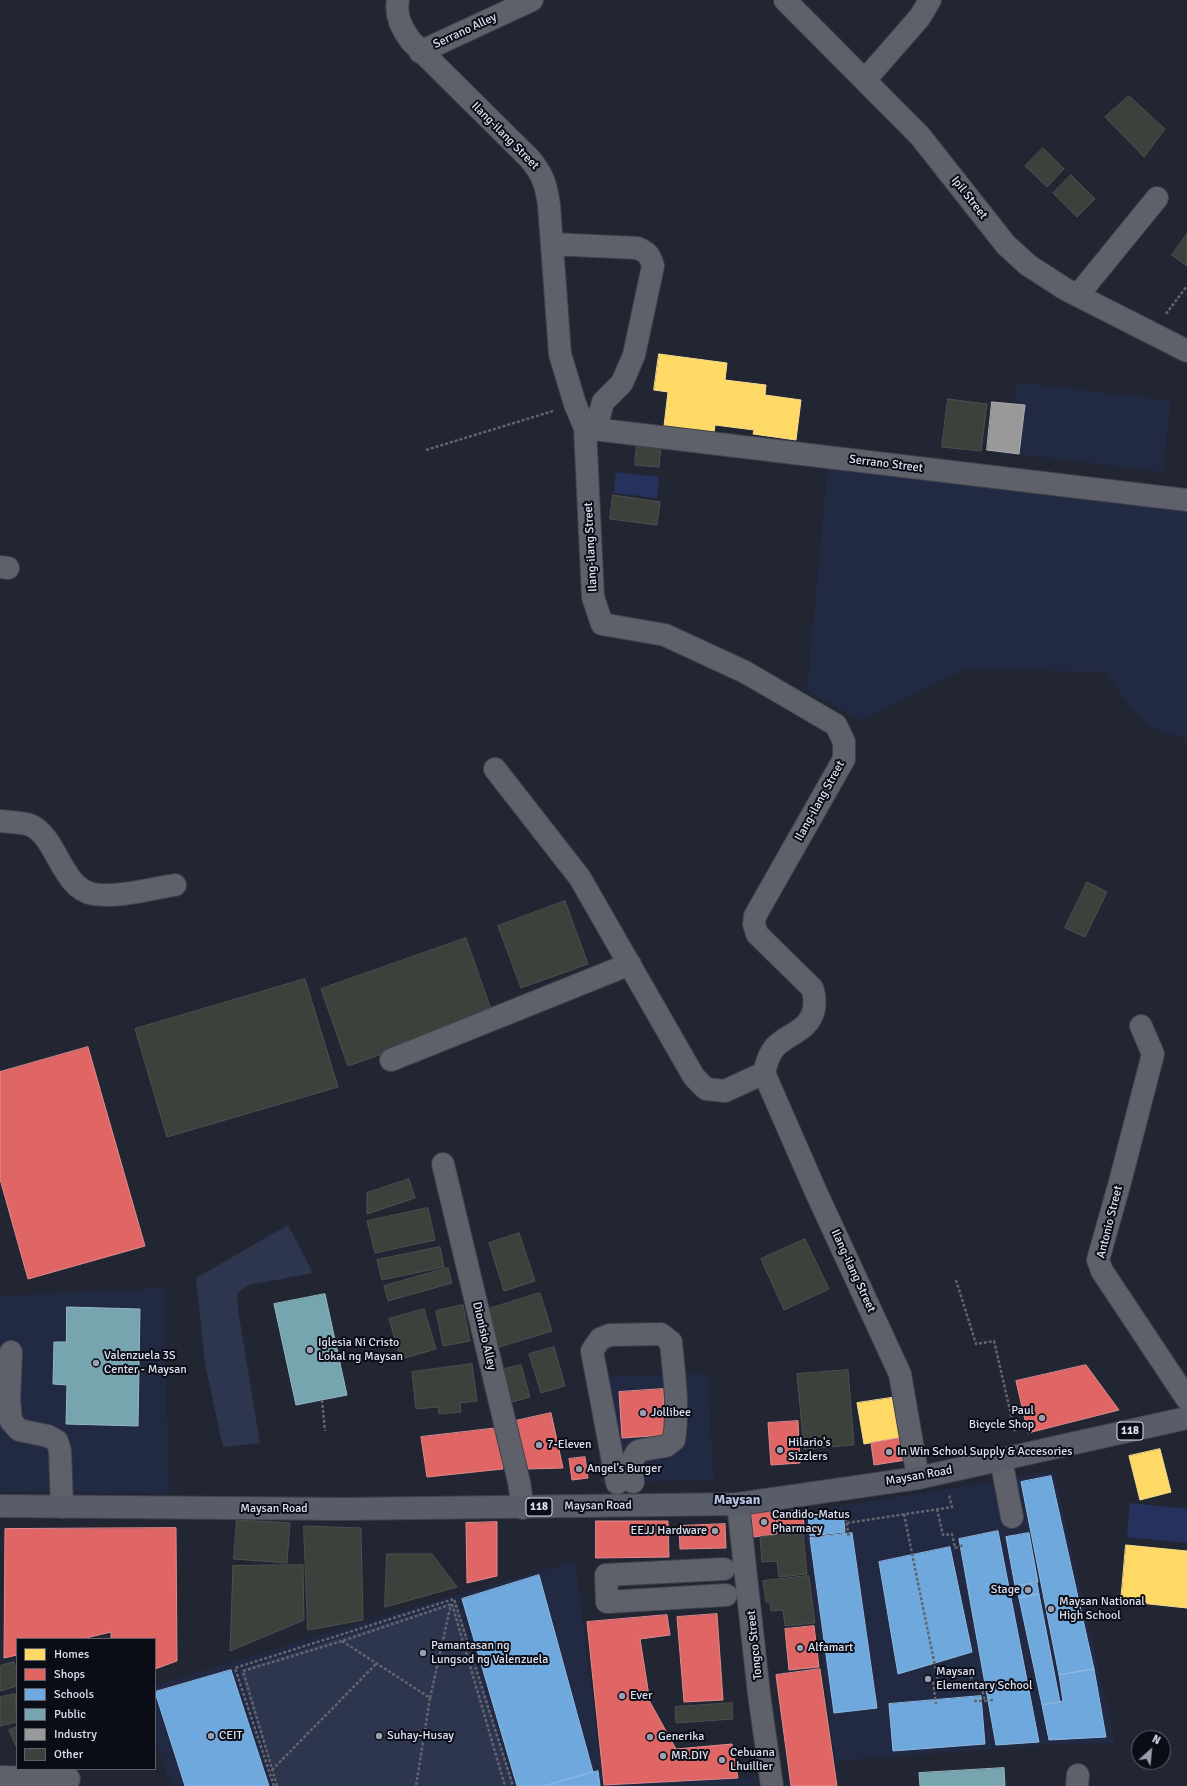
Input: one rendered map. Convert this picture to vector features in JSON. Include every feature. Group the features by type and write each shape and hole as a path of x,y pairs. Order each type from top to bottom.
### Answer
{"main road":[{"name":"Maysan Road","path":"0,1506 258,1510 523,1508 738,1504 918,1478 1187,1418"}],"street":[{"name":"Ilang-ilang Street","path":"398,0 397,6 400,27 420,52 530,159 541,173 546,186 549,205 560,354 575,404 591,429 593,597 602,624 665,635 745,672 836,725 844,742 844,759 755,916 754,924 756,934 812,988 815,995 815,1003 811,1020 804,1028 775,1047 766,1061 764,1073 816,1192 900,1374 918,1478"},
{"name":"Serrano Alley","path":"420,52 532,0"},
{"name":"Ipil Street","path":"785,0 920,136 1006,245 1028,265 1065,289 1187,351"},
{"path":"865,80 920,17 930,0"},
{"path":"1078,295 1157,198"},
{"path":"552,244 637,248 646,252 650,256 652,266 634,354 622,383 603,402 591,429"},
{"name":"Serrano Street","path":"591,429 1187,500"},
{"path":"495,769 580,878 694,1077 706,1089 725,1091 764,1073"},
{"path":"0,821 31,825 42,833 70,879 79,887 92,894 117,894 175,885"},
{"path":"390,1060 630,964"},
{"name":"Antonio Street","path":"1141,1026 1153,1054 1098,1260 1102,1271 1187,1399"},
{"name":"Dionisio Alley","path":"443,1164 520,1489 523,1508"},
{"path":"661,1334 671,1342 676,1404 674,1440 666,1446 637,1452 625,1482 592,1351 600,1339 610,1335 661,1334"},
{"path":"12,1352 9,1399 11,1421 19,1430 48,1436 57,1441 60,1451 62,1507"},
{"path":"1001,1459 1012,1517"},
{"name":"Tongco Street","path":"738,1504 759,1694 772,1786"},
{"path":"607,1589 606,1575 725,1582"},
{"path":"6,1780 69,1779"}],"path":[{"path":"1151,333 1187,286"},
{"path":"426,450 575,404"},
{"path":"956,1280 976,1344 994,1341 1017,1438"},
{"path":"322,1400 325,1431"},
{"path":"847,1523 952,1507"},
{"path":"937,1509 944,1535 952,1534 955,1548 964,1545"},
{"path":"844,1512 849,1538"},
{"path":"904,1514 938,1681"},
{"path":"274,1786 235,1668 454,1599 513,1786"},
{"path":"277,1786 243,1671 342,1641 452,1604"},
{"path":"416,1786 430,1698 452,1604"},
{"path":"452,1604 505,1786"},
{"path":"342,1641 430,1698"},
{"path":"272,1770 376,1664"},
{"path":"971,1676 974,1690 982,1689 985,1701"},
{"path":"933,1682 936,1704"},
{"path":"974,1701 993,1700"}],"shaded area":[{"path":"1017,382 1171,401 1163,472 1009,453"},
{"path":"828,464 1187,504 1187,740 1150,727 1124,699 1106,672 966,669 860,720 807,691"},
{"path":"616,472 659,477 657,498 614,493"},
{"path":"288,1225 313,1273 249,1285 237,1293 238,1309 260,1443 223,1447 205,1364 196,1278"},
{"path":"164,1288 169,1493 0,1492 0,1296"},
{"path":"707,1374 714,1480 600,1483 595,1376"},
{"name":"Maysan Elementary School","path":"1054,1470 1115,1743 1044,1745 835,1761 803,1512 993,1482"},
{"path":"1130,1503 1187,1509 1187,1543 1127,1537"},
{"name":"Pamantasan ng Lungsod ng Valenzuela","path":"575,1561 603,1785 758,1777 758,1786 171,1786 156,1742 156,1685 363,1622"},
{"path":"456,1601 514,1786 277,1786 239,1670"}],"building: Homes":[{"path":"659,354 727,363 725,380 766,385 765,395 801,400 796,440 753,434 754,430 715,425 714,433 664,426 668,392 654,390"},
{"path":"897,1397 904,1437 864,1444 857,1403"},
{"path":"1160,1449 1171,1492 1140,1500 1129,1456"},
{"path":"1126,1545 1187,1551 1187,1608 1121,1601"}],"building: Shops":[{"path":"88,1047 145,1246 28,1279 0,1179 0,1072"},
{"path":"1086,1365 1119,1410 1028,1433 1016,1381"},
{"name":"Jollibee","path":"663,1389 666,1435 622,1438 619,1392"},
{"name":"7-Eleven","path":"551,1413 563,1468 527,1469 515,1421"},
{"path":"798,1421 800,1463 771,1465 768,1423"},
{"path":"498,1428 503,1469 427,1477 421,1437"},
{"name":"In Win School Supply & Accesories","path":"902,1438 906,1460 874,1465 871,1443"},
{"name":"Angel's Burger","path":"585,1457 588,1478 572,1480 569,1459"},
{"path":"773,1510 777,1534 754,1537 751,1513"},
{"path":"802,1510 804,1525 777,1528 776,1513"},
{"path":"596,1521 668,1521 669,1557 596,1558"},
{"path":"497,1522 497,1576 467,1583 466,1523"},
{"path":"725,1524 726,1548 680,1549 679,1526"},
{"path":"176,1528 177,1661 156,1669 156,1638 111,1638 111,1632 86,1638 16,1638 16,1655 4,1658 5,1529"},
{"path":"717,1614 723,1700 684,1702 677,1617"},
{"name":"Ever","path":"667,1615 670,1635 640,1639 650,1702 676,1749 732,1744 738,1778 604,1785 587,1622"},
{"path":"814,1626 819,1667 789,1670 785,1629"},
{"path":"820,1669 837,1786 791,1786 776,1675"}],"building: Schools":[{"path":"1051,1476 1094,1669 1059,1675 1021,1482"},
{"path":"843,1511 845,1532 810,1536 808,1515"},
{"path":"998,1531 1039,1742 996,1745 959,1539"},
{"path":"852,1533 877,1708 834,1713 810,1538"},
{"path":"1029,1533 1038,1582 1015,1586 1006,1537"},
{"path":"950,1547 972,1652 898,1674 879,1562"},
{"path":"539,1575 593,1772 544,1786 517,1786 462,1599"},
{"name":"Stage","path":"1037,1583 1039,1594 1019,1598 1016,1586"},
{"path":"1039,1594 1060,1702 1042,1705 1019,1598"},
{"path":"1094,1669 1106,1737 1049,1740 1042,1705 1063,1701 1059,1675"},
{"name":"CEIT","path":"231,1670 269,1786 185,1786 156,1692"},
{"path":"981,1696 985,1744 893,1751 889,1704"},
{"path":"598,1771 600,1786 544,1786 560,1781"}],"building: Public":[{"name":"Iglesia Ni Cristo Lokal ng Maysan","path":"325,1294 347,1395 296,1405 274,1304"},
{"name":"Valenzuela 3S Center - Maysan","path":"67,1307 140,1309 138,1426 66,1424 67,1385 53,1384 54,1342 66,1342"},
{"path":"1004,1768 1005,1786 920,1786 919,1773"}],"building: Industry":[{"path":"992,402 1025,405 1019,454 987,450"}],"building: Other":[{"path":"1129,96 1165,129 1144,157 1105,117"},
{"path":"1043,148 1064,169 1047,187 1025,166"},
{"path":"1071,175 1095,199 1077,217 1053,193"},
{"path":"1187,234 1187,266 1172,255"},
{"path":"948,399 987,404 981,451 942,447"},
{"path":"637,443 661,445 659,467 635,465"},
{"path":"613,495 660,502 657,525 610,519"},
{"path":"1087,882 1107,892 1085,937 1065,928"},
{"path":"565,901 588,964 521,988 498,926"},
{"path":"466,938 493,1015 348,1066 321,989"},
{"path":"305,979 338,1087 167,1137 135,1029"},
{"path":"409,1179 415,1198 367,1214 367,1193"},
{"path":"428,1208 435,1240 375,1253 367,1221"},
{"path":"519,1233 535,1281 504,1291 489,1243"},
{"path":"805,1239 829,1289 784,1310 761,1259"},
{"path":"440,1247 444,1267 382,1280 377,1260"},
{"path":"448,1268 452,1283 388,1301 384,1286"},
{"path":"540,1293 552,1331 496,1348 485,1310"},
{"path":"463,1305 470,1341 443,1346 436,1311"},
{"path":"424,1309 436,1349 401,1359 389,1319"},
{"path":"554,1347 565,1386 541,1393 529,1354"},
{"path":"472,1364 477,1401 460,1403 461,1412 439,1414 438,1407 416,1409 412,1372"},
{"path":"521,1365 530,1397 505,1404 496,1371"},
{"path":"848,1370 854,1445 804,1449 797,1374"},
{"path":"237,1520 290,1523 287,1563 234,1559"},
{"path":"304,1526 361,1528 363,1620 308,1630"},
{"path":"803,1533 807,1574 779,1577 777,1561 762,1562 760,1537"},
{"path":"387,1554 432,1554 457,1587 385,1607"},
{"path":"303,1565 304,1620 230,1651 233,1566"},
{"path":"809,1576 815,1623 785,1626 783,1610 771,1611 770,1602 766,1602 763,1581"},
{"path":"14,1662 16,1669 16,1686 0,1691 0,1666"},
{"path":"15,1694 16,1722 0,1726 0,1697"},
{"path":"732,1703 733,1719 676,1723 675,1707"},
{"path":"16,1727 16,1746 9,1730"}],"place":[{"name":"Iglesia Ni Cristo Lokal ng Maysan","path":"310,1350"},
{"name":"Valenzuela 3S Center - Maysan","path":"96,1363"},
{"name":"Jollibee","path":"643,1413"},
{"name":"Paul Bicycle Shop","path":"1042,1418"},
{"name":"7-Eleven","path":"539,1445"},
{"name":"Hilario's Sizzlers","path":"780,1450"},
{"name":"In Win School Supply & Accesories","path":"889,1452"},
{"name":"Angel's Burger","path":"579,1469"},
{"name":"Candido-Matus Pharmacy","path":"764,1522"},
{"name":"EEJJ Hardware","path":"715,1531"},
{"name":"Stage","path":"1028,1590"},
{"name":"Maysan National High School","path":"1051,1609"},
{"name":"Alfamart","path":"800,1648"},
{"name":"Pamantasan ng Lungsod ng Valenzuela","path":"423,1653"},
{"name":"Maysan Elementary School","path":"928,1679"},
{"name":"Ever","path":"622,1696"},
{"name":"CEIT","path":"211,1736"},
{"name":"Suhay-Husay","path":"379,1736"},
{"name":"Generika","path":"650,1737"},
{"name":"MR.DIY","path":"663,1756"},
{"name":"Cebuana Lhuillier","path":"722,1760"}],"district":[{"name":"Maysan","path":"737,1500"}]}
